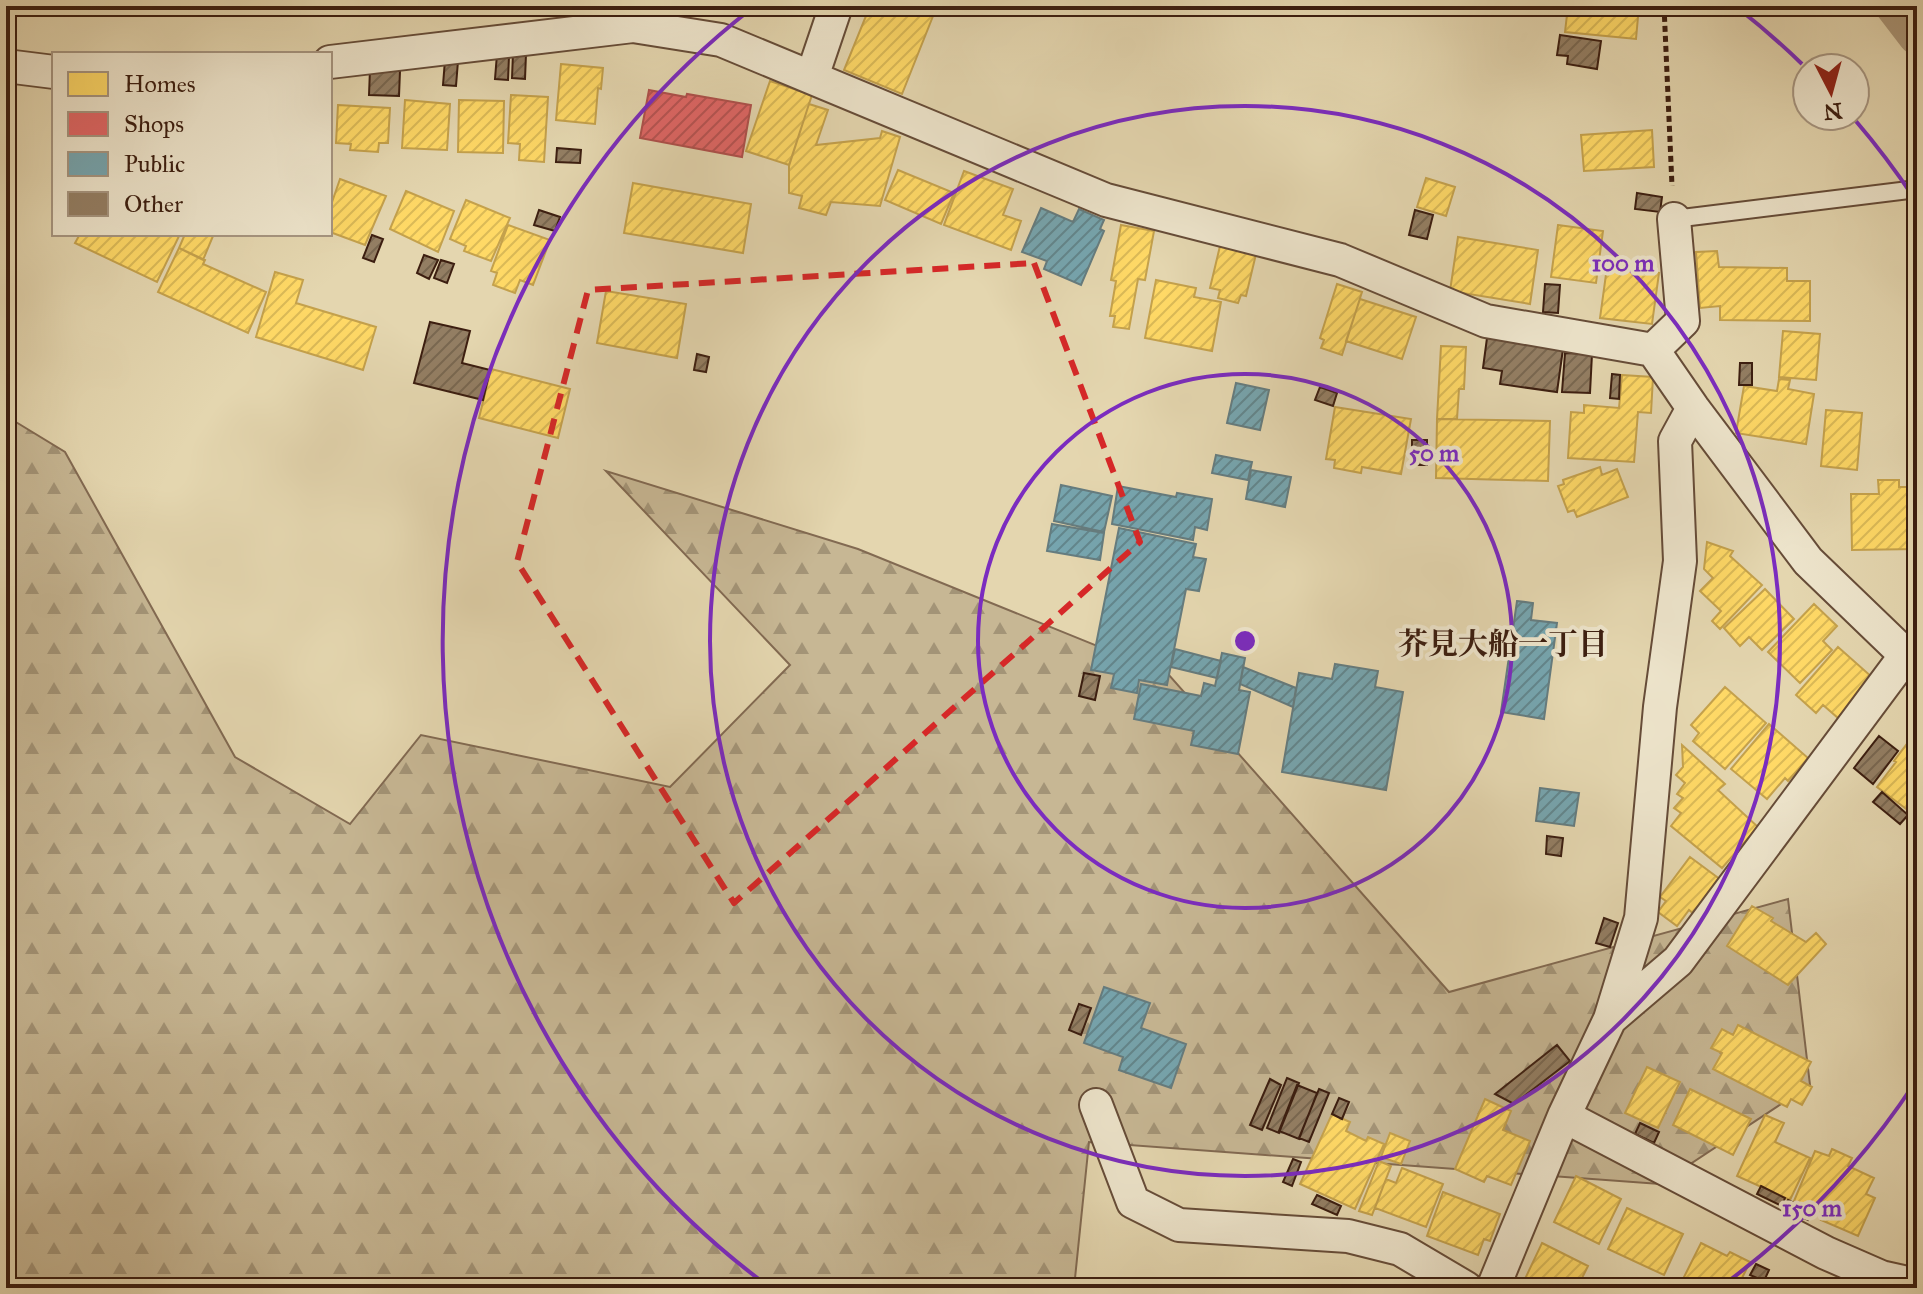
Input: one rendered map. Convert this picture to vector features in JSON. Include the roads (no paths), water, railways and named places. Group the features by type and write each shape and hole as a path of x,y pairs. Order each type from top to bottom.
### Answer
{"street":[{"path":"812,77 836,6"},
{"path":"332,62 633,26 721,40 1106,200 1340,260 1486,321 1653,350 1808,561 1911,660 1678,961 1610,1019"},
{"path":"6,66 52,72"},
{"path":"1653,350 1683,321 1674,219"},
{"path":"1493,1288 1564,1116 1610,1019 1641,918 1660,707 1680,561 1675,441 1693,408"},
{"path":"1096,1105 1133,1202 1179,1225 1348,1236 1400,1249 1466,1288"},
{"path":"1564,1116 1826,1253 1881,1277 1917,1285"}],"lane":[{"path":"1674,219 1917,189"}],"waterway":[{"path":"1894,6 1917,36"}],"district":[{"name":"芥見大船一丁目","path":"1503,644"}]}
